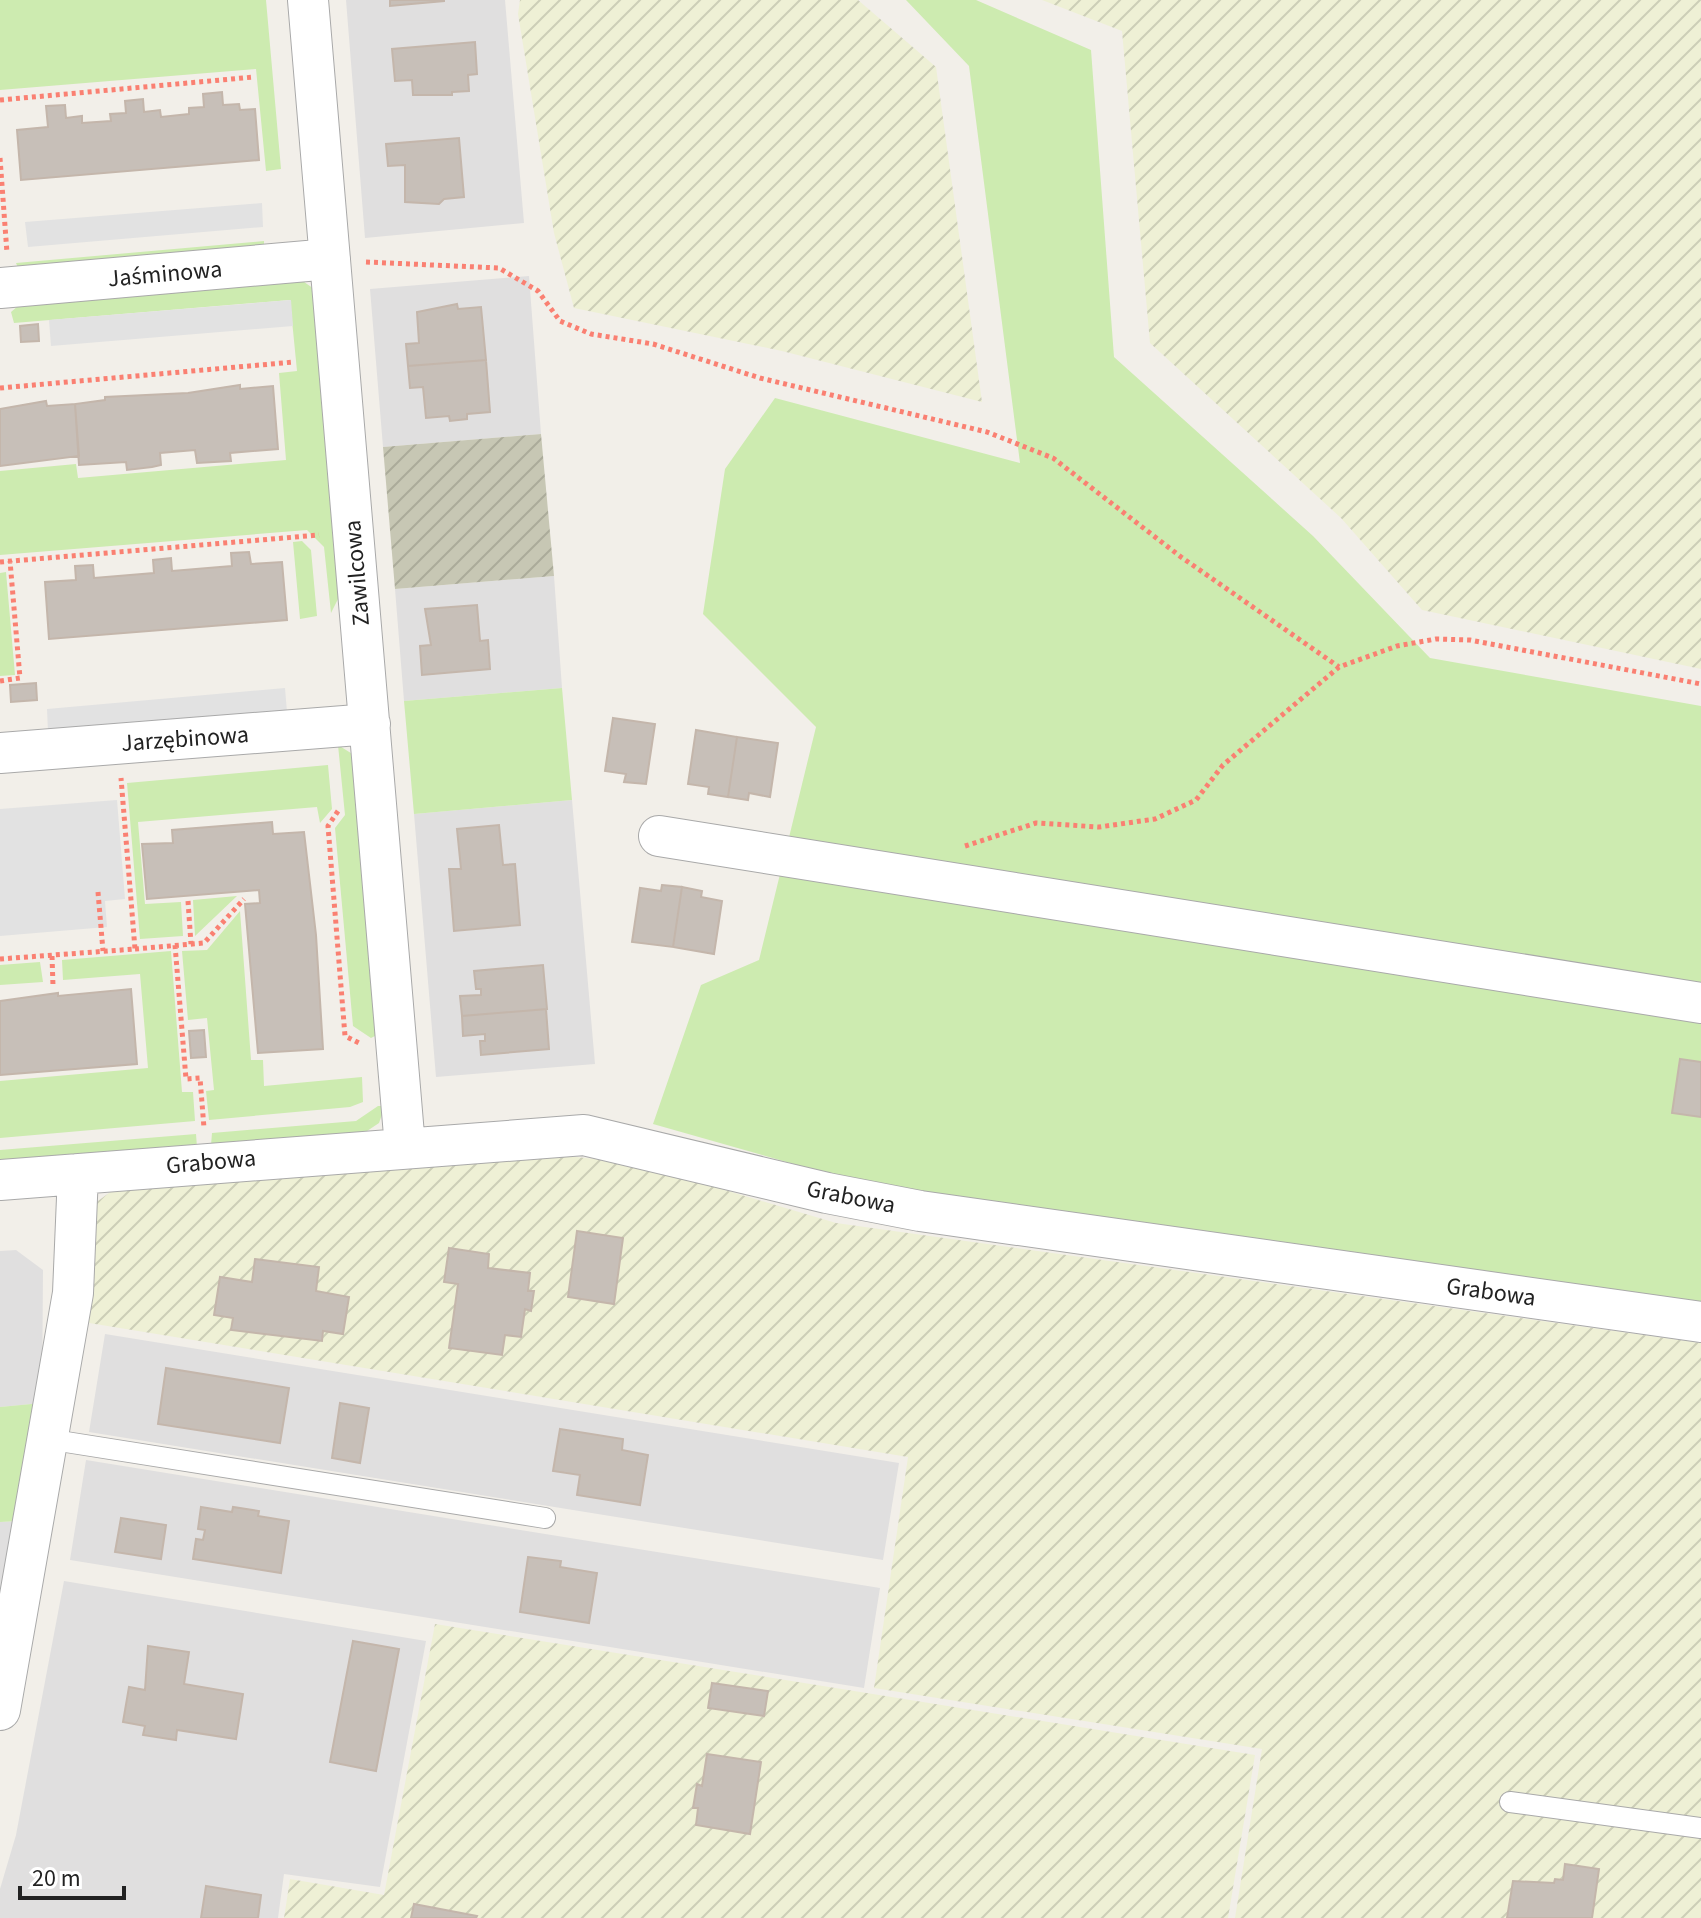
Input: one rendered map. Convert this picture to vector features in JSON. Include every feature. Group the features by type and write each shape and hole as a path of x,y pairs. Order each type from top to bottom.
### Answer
{"street":[{"name":"Zawilcowa","path":"308,0 405,1147"},
{"name":"Jaśminowa","path":"5,288 330,259"},
{"name":"Jarzębinowa","path":"0,753 370,724"},
{"path":"659,836 1701,1003"},
{"name":"Grabowa","path":"0,1180 541,1136 596,1136 816,1191 920,1211 1701,1322"},
{"path":"0,1710 73,1293 78,1174"}],"lane":[{"path":"47,1439 545,1518"},
{"path":"1510,1802 1701,1828"}],"path":[{"path":"0,100 254,77"},
{"path":"0,158 5,288"},
{"path":"330,259 499,268 538,291 560,321 591,334 653,344 760,378 987,432 1053,458 1181,557 1339,667"},
{"path":"0,388 294,362"},
{"path":"0,681 20,678 10,561"},
{"path":"952,852 1036,823 1099,827 1155,819 1196,800 1223,765 1339,667 1397,646 1436,639 1470,640 1701,684"},
{"path":"121,775 135,949"},
{"path":"98,892 103,951"},
{"path":"0,959 204,943 244,899"},
{"path":"188,901 191,944"},
{"path":"175,945 186,1079 200,1078 207,1162"},
{"path":"52,956 53,986"}],"shaded area":[{"path":"346,0 505,0 524,223 365,238"},
{"path":"520,0 858,0 936,67 982,402 782,351 574,308 554,233 518,14"},
{"path":"1042,0 1701,0 1701,669 1422,610 1341,518 1150,343 1122,31"},
{"path":"262,203 263,227 28,247 25,222"},
{"path":"529,276 541,434 383,447 370,289"},
{"path":"291,300 293,326 51,346 49,320"},
{"path":"541,434 554,576 395,589 383,447"},
{"path":"554,576 562,688 404,701 395,589"},
{"path":"285,688 287,712 48,732 47,709"},
{"path":"117,800 125,899 105,901 107,927 0,936 0,809"},
{"path":"572,800 595,1064 436,1077 414,814"},
{"path":"558,1155 595,1159 708,1185 836,1223 1701,1343 1701,1918 1235,1918 1262,1749 874,1688 908,1457 83,1322 91,1206 116,1188"},
{"path":"16,1250 43,1270 42,1403 0,1407 0,1251"},
{"path":"105,1334 899,1463 883,1560 89,1432"},
{"path":"86,1460 880,1588 864,1688 70,1560"},
{"path":"18,1521 0,1600 0,1522"},
{"path":"64,1581 426,1641 380,1887 284,1874 278,1918 0,1918 0,1889 16,1835"},
{"path":"435,1624 1255,1755 1228,1918 284,1918 290,1879 384,1895"}],"green space":[{"path":"0,0 266,0 281,169 266,171 256,69 0,90"},
{"path":"906,0 976,0 1091,50 1114,357 1313,536 1430,658 1701,706 1701,1303 972,1200 825,1173 653,1124 701,985 759,960 816,727 703,614 725,469 775,398 1020,463 969,66"},
{"path":"264,241 264,250 20,272 16,263"},
{"path":"297,277 317,291 339,597 331,613 324,547 307,530 0,555 0,471 76,464 78,478 286,460 279,373 297,371 290,300 14,323 11,312 25,300"},
{"path":"302,541 311,550 317,616 300,619 293,542"},
{"path":"6,572 15,675 0,676 0,573"},
{"path":"562,688 572,800 414,814 404,701"},
{"path":"338,745 354,755 379,1034 371,1038 353,1026 335,828 345,815"},
{"path":"328,765 332,809 320,823 317,807 138,822 145,904 181,902 183,936 140,939 127,783"},
{"path":"237,896 195,936 193,900"},
{"path":"240,911 251,1060 263,1060 264,1086 362,1077 363,1102 350,1107 209,1120 206,1091 214,1090 207,1018 188,1020 182,951 207,950"},
{"path":"171,951 182,1092 193,1092 195,1121 0,1138 0,1081 148,1068 140,974 63,980 62,960"},
{"path":"40,962 43,982 0,985 0,965"},
{"path":"378,1106 385,1106 379,1123 364,1133 211,1145 212,1133 356,1121"},
{"path":"196,1134 197,1147 0,1164 0,1150"},
{"path":"42,1403 18,1521 0,1522 0,1407"}],"building":[{"path":"390,0 444,0 444,1 390,6"},
{"path":"475,42 477,74 468,75 469,91 452,92 452,95 413,95 412,80 395,81 392,49"},
{"path":"222,92 223,105 239,104 240,110 255,109 259,160 21,180 17,130 48,127 46,106 65,105 66,118 82,116 82,123 111,121 110,114 126,113 125,101 143,99 144,112 160,110 161,117 189,114 189,108 204,107 203,94"},
{"path":"459,138 464,197 444,199 439,204 405,202 405,165 388,166 386,144"},
{"path":"457,304 458,309 481,307 486,360 408,366 406,344 419,343 417,312"},
{"path":"38,324 39,341 21,342 20,326"},
{"path":"486,360 490,412 467,414 467,419 450,421 449,416 426,418 423,387 410,388 408,366"},
{"path":"240,385 240,389 273,386 278,449 230,453 231,461 197,463 195,450 160,453 161,465 127,470 126,462 79,465 75,404 105,400 105,397 188,393"},
{"path":"46,401 47,406 75,404 79,456 0,466 0,409"},
{"path":"249,552 251,564 282,562 287,620 49,639 45,582 76,580 75,566 93,565 94,578 154,573 153,560 171,558 172,571 232,566 231,553"},
{"path":"477,605 480,641 488,640 490,669 422,675 420,646 431,645 425,609"},
{"path":"36,683 37,700 11,702 10,685"},
{"path":"613,718 655,724 646,784 624,782 626,774 605,771"},
{"path":"696,730 737,737 728,797 708,794 709,787 688,784"},
{"path":"737,737 778,743 770,797 749,793 748,800 728,797"},
{"path":"272,822 273,834 304,832 316,935 323,1049 258,1053 245,904 260,903 259,890 147,899 142,844 173,843 172,830"},
{"path":"499,825 503,865 515,864 520,925 454,931 449,869 461,869 457,829"},
{"path":"662,885 682,887 673,947 632,942 640,888 661,891"},
{"path":"682,887 702,891 701,897 722,901 714,954 673,947"},
{"path":"543,965 547,1009 462,1016 460,996 481,995 481,989 476,989 474,971"},
{"path":"131,989 137,1064 0,1075 0,1001 58,993 58,996"},
{"path":"546,1009 549,1049 481,1055 480,1041 485,1041 485,1034 463,1036 462,1016"},
{"path":"204,1030 206,1057 191,1058 189,1031"},
{"path":"1680,1059 1701,1062 1701,1117 1672,1113"},
{"path":"577,1231 623,1238 614,1304 568,1297"},
{"path":"449,1248 489,1254 488,1268 530,1273 528,1291 534,1291 531,1311 525,1309 521,1337 505,1335 502,1355 449,1348 458,1284 444,1282"},
{"path":"255,1259 319,1267 316,1291 349,1297 343,1334 323,1331 322,1341 231,1330 233,1318 214,1315 220,1277 252,1282"},
{"path":"166,1368 289,1388 280,1443 158,1424"},
{"path":"340,1403 369,1408 360,1463 332,1458"},
{"path":"560,1429 623,1439 622,1450 648,1455 640,1505 577,1495 580,1475 553,1471"},
{"path":"201,1507 232,1512 233,1507 259,1511 258,1516 289,1521 281,1573 193,1559 196,1539 203,1540 205,1530 198,1529"},
{"path":"121,1518 166,1525 161,1559 115,1552"},
{"path":"528,1557 561,1561 560,1567 597,1573 589,1623 520,1612"},
{"path":"353,1641 399,1649 376,1771 330,1762"},
{"path":"148,1646 189,1652 184,1684 243,1694 236,1739 177,1730 176,1740 143,1735 145,1726 123,1722 129,1687 145,1690"},
{"path":"712,1683 768,1691 764,1716 708,1708"},
{"path":"707,1754 761,1762 750,1834 696,1825 698,1808 693,1808 697,1784 702,1786"},
{"path":"1565,1864 1599,1869 1592,1918 1507,1918 1513,1881 1554,1883 1555,1879 1563,1880"},
{"path":"206,1886 261,1895 258,1918 201,1918"},
{"path":"414,1904 477,1916 411,1918"}]}
